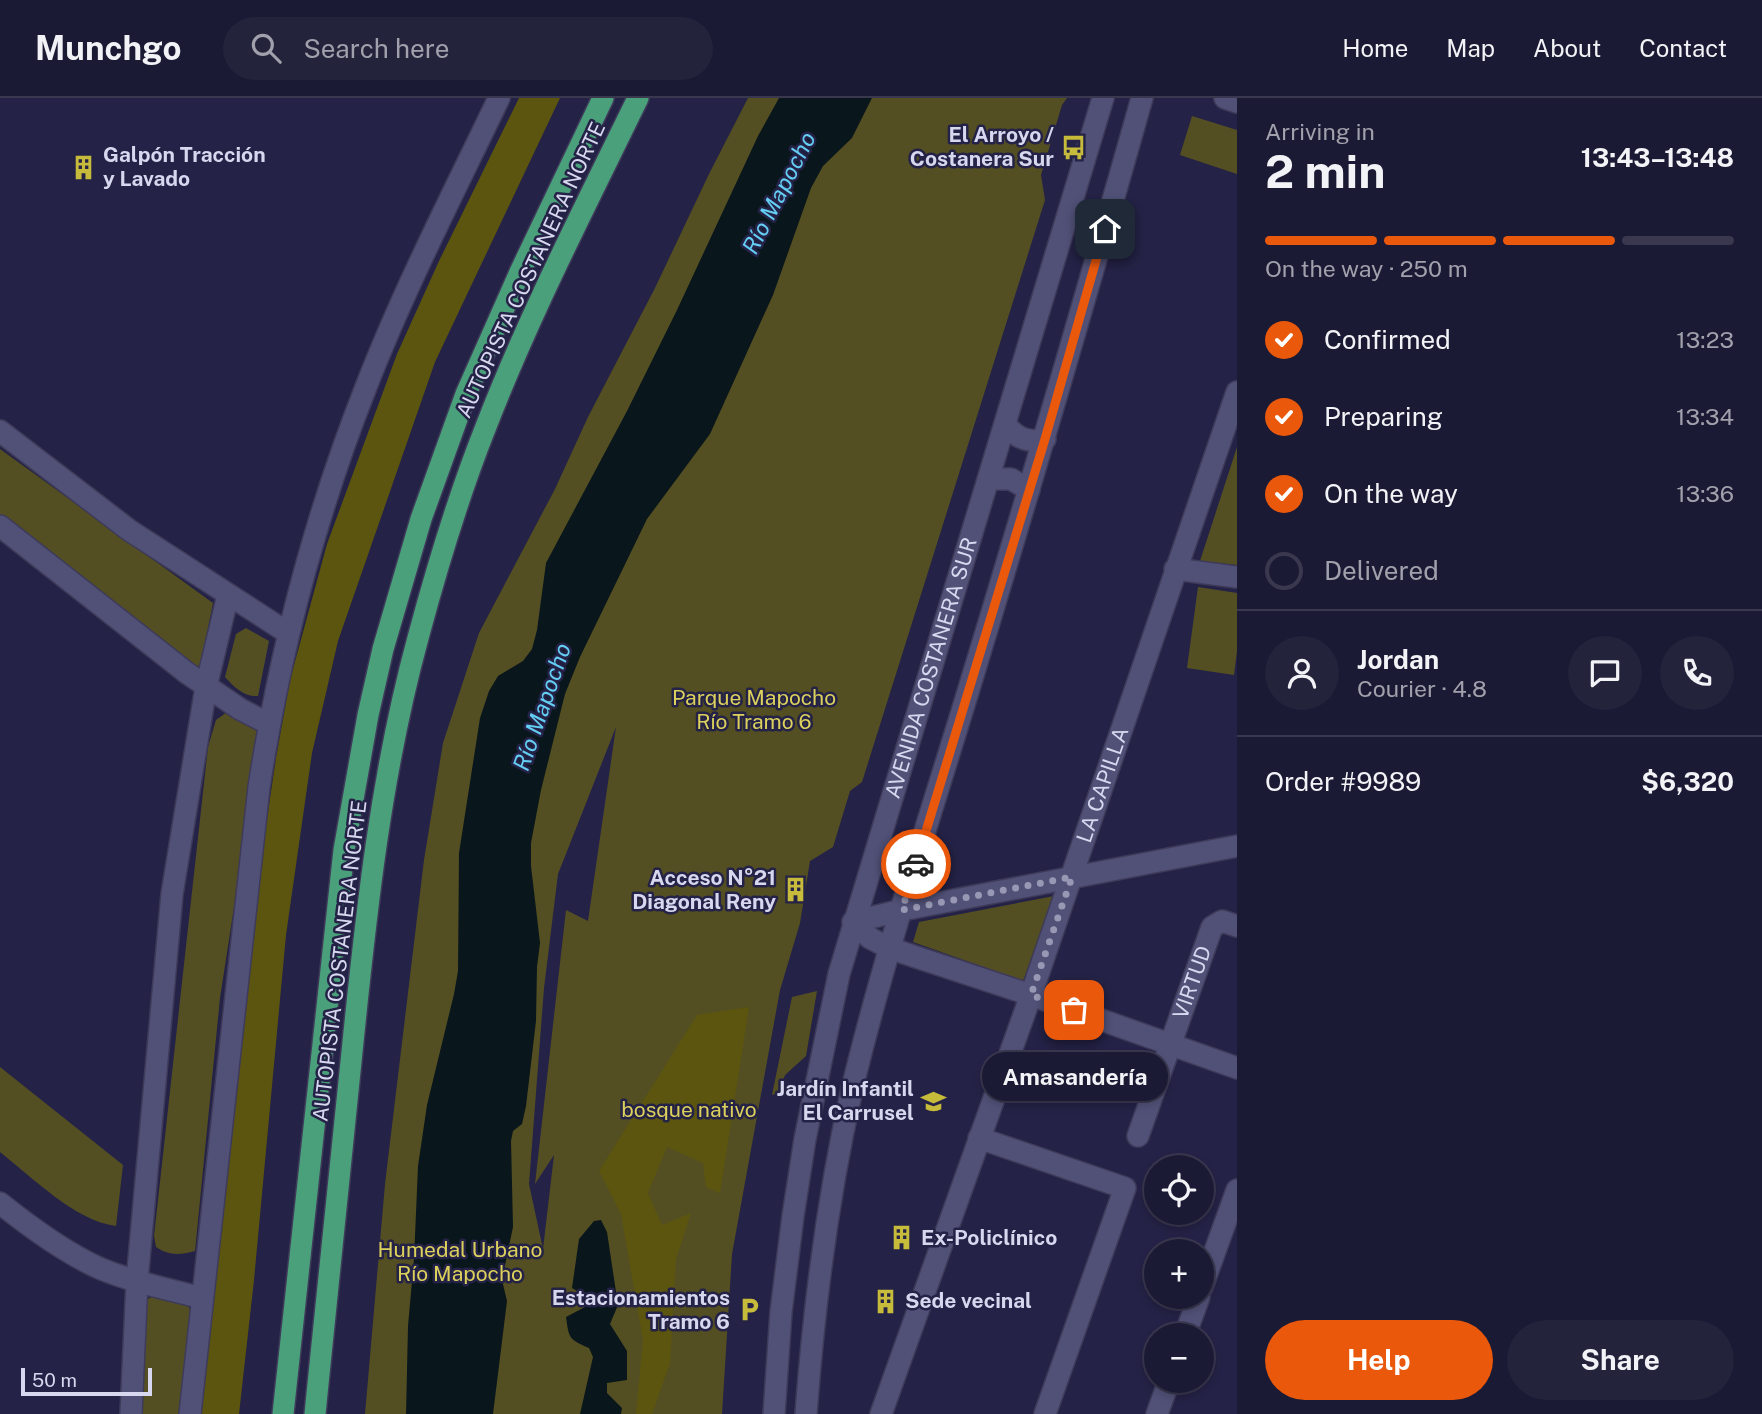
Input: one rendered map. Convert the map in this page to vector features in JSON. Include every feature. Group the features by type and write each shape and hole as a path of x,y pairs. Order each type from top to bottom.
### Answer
{"highway":[{"name":"AUTOPISTA COSTANERA NORTE","path":"283,1414 344,850 368,715 383,649 421,519 466,394 492,332 603,98"},
{"name":"AUTOPISTA COSTANERA NORTE","path":"315,1414 366,919 382,807 404,691 457,507 485,428 545,289 638,98"}],"street":[{"path":"190,1414 254,832 269,724 288,633 334,475 366,387 416,270 499,98"},
{"name":"AVENIDA COSTANERA SUR","path":"774,1414 781,1312 805,1139 828,1024 853,922 1006,425 1103,98"},
{"name":"AVENIDA COSTANERA SUR","path":"806,1414 821,1262 851,1094 889,948 1045,439 1142,98"},
{"path":"1226,98 1237,102"},
{"name":"LA CAPILLA","path":"881,1414 1031,995 1237,392"},
{"path":"1006,425 1021,438 1031,441 1045,439"},
{"path":"0,431 130,530 288,633"},
{"path":"989,478 1011,479 1029,490"},
{"path":"0,526 150,646 206,687 269,724"},
{"path":"1175,569 1237,577"},
{"path":"131,1414 137,1281 172,894 206,687 228,595"},
{"path":"853,922 902,910 1237,846"},
{"path":"853,922 870,938 889,948 1237,1068"},
{"name":"VIRTUD","path":"1138,1136 1212,928 1227,924"},
{"path":"979,1138 1125,1188 1045,1414"},
{"path":"1214,1254 1237,1190"},
{"path":"0,1203 64,1248 99,1267 137,1281 202,1298"},
{"path":"1157,1414 1165,1393"}],"green space":[{"path":"519,98 560,98 435,362 338,641 312,753 286,935 239,1414 199,1414 261,859 290,680 327,544 397,354"},
{"path":"748,98 1067,98 1062,105 1041,175 1045,200 862,782 850,791 833,847 810,861 800,923 780,990 732,1254 722,1414 365,1414 385,1184 424,860 443,743 479,633 555,489","holes":["616,727 588,921 566,910 535,1184 554,1155 543,1249 529,1184 544,988 558,874"]},
{"path":"1192,116 1237,130 1237,174 1180,155"},
{"path":"1237,447 1237,565 1200,561"},
{"path":"0,449 213,603 200,667 187,663 0,518"},
{"path":"1198,587 1237,593 1237,651 1234,675 1187,668"},
{"path":"246,628 269,641 258,696 244,693 225,677 236,634"},
{"path":"227,712 261,732 220,998 195,1251 175,1254 156,1247 154,1236 208,747 216,720"},
{"path":"1054,896 1023,981 913,942 919,922"},
{"path":"817,991 806,1056 785,1075 778,1093 772,1095 792,997"},
{"name":"bosque nativo","path":"749,1007 720,1193 706,1187 703,1163 667,1147 648,1193 662,1225 691,1213 676,1259 670,1363 652,1414 636,1414 643,1340 621,1214 599,1171 697,1015"},
{"path":"0,1067 123,1165 116,1226 85,1216 70,1207 0,1152"},
{"path":"157,1294 184,1301 190,1309 180,1414 137,1414 146,1300"}],"water":[{"name":"Río Mapocho","path":"779,98 872,98 852,138 823,166 811,188 773,295 710,434 647,519 580,657 565,694 531,843 540,943 536,1021 526,1106 522,1124 513,1131 511,1141 513,1227 502,1280 507,1301 493,1414 406,1414 408,1326 418,1166 427,1105 458,971 459,853 480,718 489,691 498,676 523,661 532,649 546,563 627,411 758,136"},
{"path":"601,1220 607,1232 618,1305 610,1324 627,1351 627,1380 607,1383 607,1393 622,1408 621,1414 580,1414 593,1357 589,1348 571,1337 566,1317 585,1307 586,1296 572,1288 579,1239 594,1221"}],"way so far":[{"path":"916,864 902,910 1072,877 1031,995 1074,1010"}],"place":[{"name":"El Arroyo / Costanera Sur","path":"1074,147"},
{"name":"Galpón Tracción y Lavado","path":"83,167"},
{"name":"Acceso N°21 Diagonal Reny","path":"796,890"},
{"name":"Amasandería","path":"1074,1010"},
{"name":"Jardín Infantil El Carrusel","path":"934,1101"},
{"name":"Ex-Policlínico","path":"901,1238"},
{"name":"Sede vecinal","path":"885,1301"},
{"name":"Estacionamientos Tramo 6","path":"750,1310"}],"route":[{"path":"916,864 1045,439 1105,229"}],"park label":[{"name":"Parque Mapocho Río Tramo 6","path":"754,710"},
{"name":"Humedal Urbano Río Mapocho","path":"460,1262"}]}
